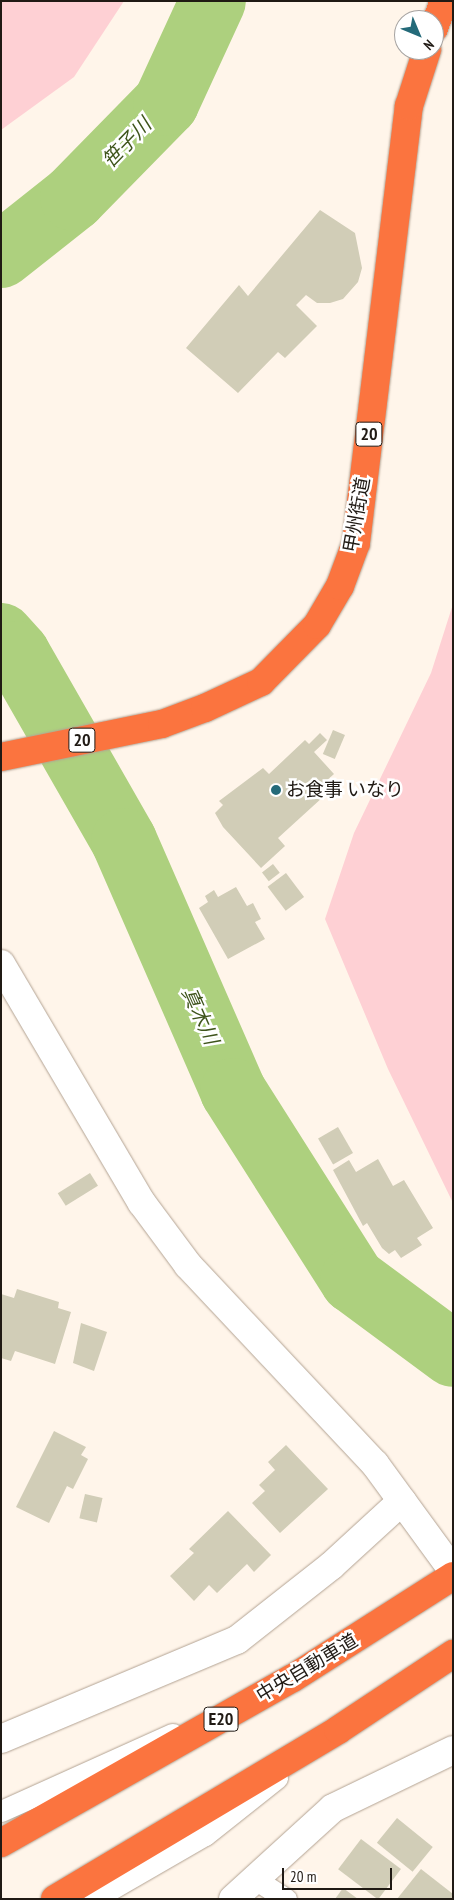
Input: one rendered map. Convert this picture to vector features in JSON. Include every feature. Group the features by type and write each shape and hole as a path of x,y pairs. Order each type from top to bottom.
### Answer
{"highway":[{"name":"甲州街道","path":"1,757 162,724 261,682 317,625 340,586 356,543 409,106 424,60"},
{"name":"中央自動車道","path":"1,1843 293,1678 447,1578"},
{"path":"55,1899 338,1730 453,1654"}],"street":[{"path":"1,964 142,1203 188,1265 375,1464 402,1501 447,1578"},
{"path":"1,1740 237,1640 331,1566 402,1501"},
{"path":"233,1899 333,1808 453,1750"}],"lane":[{"path":"1,1811 293,1678"},
{"path":"94,1899 205,1835 338,1730"},
{"path":"255,1879 286,1899"}],"shaded area":[{"path":"1,1 124,1 74,77 1,130"},
{"path":"453,604 453,1203 388,1069 325,919 354,833 431,673"}],"building":[{"path":"320,210 355,233 362,268 358,282 343,299 330,303 317,303 306,295 296,305 317,326 285,358 278,352 238,393 186,348 239,285 248,296"},
{"path":"333,730 345,735 335,759 323,754"},
{"path":"320,733 327,740 314,752 334,774 316,790 323,797 278,838 285,846 261,868 223,827 215,813 223,805 219,801 263,768 269,774 305,740 309,744"},
{"path":"273,864 280,873 269,881 262,873"},
{"path":"286,873 304,897 286,911 268,887"},
{"path":"236,887 247,906 253,903 261,919 255,922 265,939 228,959 199,908 208,902 205,896 214,890 218,897"},
{"path":"338,1127 353,1153 333,1164 318,1138"},
{"path":"378,1159 393,1186 404,1180 433,1228 417,1238 422,1245 401,1258 395,1250 389,1254 382,1248 367,1223 363,1226 333,1170 349,1160 356,1172"},
{"path":"90,1173 98,1186 66,1206 58,1193"},
{"path":"17,1289 59,1302 58,1308 71,1312 55,1364 15,1351 11,1361 1,1358 1,1294 14,1298"},
{"path":"81,1323 107,1332 94,1371 73,1363"},
{"path":"54,1431 86,1447 81,1455 88,1459 73,1489 67,1486 49,1523 16,1507"},
{"path":"286,1445 328,1489 280,1533 252,1503 265,1491 259,1485 275,1470 268,1462"},
{"path":"85,1494 103,1498 97,1522 79,1518"},
{"path":"228,1511 271,1555 254,1572 247,1564 217,1593 209,1585 194,1601 170,1576 194,1553 189,1549"},
{"path":"397,1818 433,1847 413,1872 377,1843"},
{"path":"361,1839 401,1869 378,1899 338,1869"},
{"path":"421,1869 453,1894 453,1899 397,1899"},
{"path":"343,1888 358,1899 335,1899"}],"waterway":[{"name":"笹子川","path":"1,255 73,198 166,103 213,1"},
{"name":"真木川","path":"1,636 17,654 124,841 233,1091 353,1280 453,1354"}],"place":[{"name":"お食事 いなり","path":"276,790"}]}
